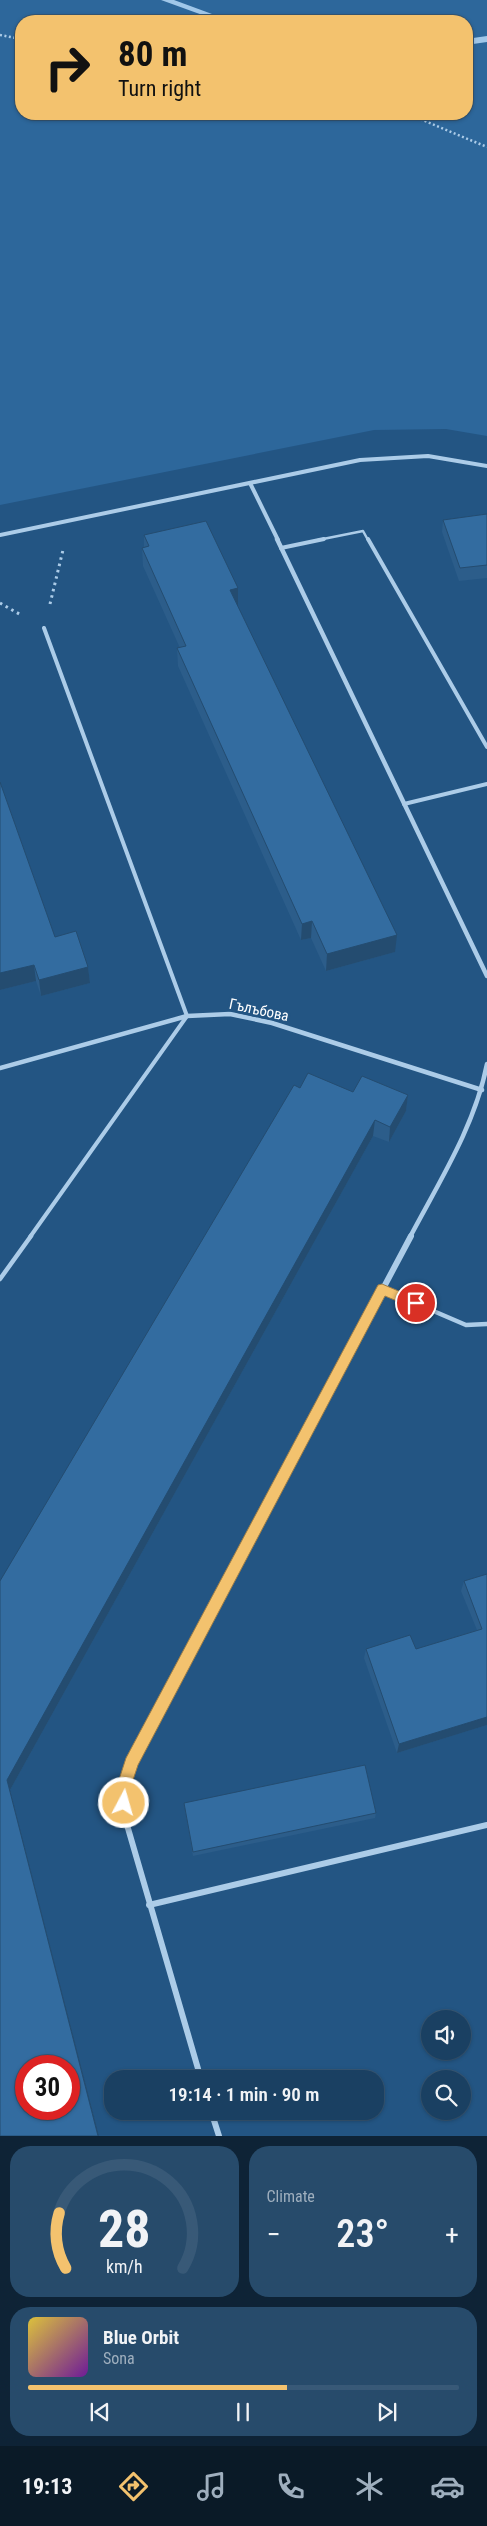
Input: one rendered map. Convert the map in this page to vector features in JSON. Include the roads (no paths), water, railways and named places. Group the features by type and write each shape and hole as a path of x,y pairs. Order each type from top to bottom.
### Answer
{"street":[{"path":"0,534 360,460 428,456 487,466"},
{"path":"250,483 487,976"},
{"name":"Гълъбова","path":"0,1068 187,1016 230,1014 272,1023 482,1090"},
{"path":"198,2070 125,1818 123,1789 131,1762 456,1150 482,1090 487,1064"},
{"path":"149,1905 487,1825"},
{"path":"214,2120 218,2136"}],"lane":[{"path":"282,548 363,531 487,747"},
{"path":"0,1279 187,1016 44,628"},
{"path":"404,804 487,784"},
{"path":"382,1289 466,1325 487,1324"}],"waterway":[{"path":"165,0 209,15"},
{"path":"473,41 487,39"}]}
